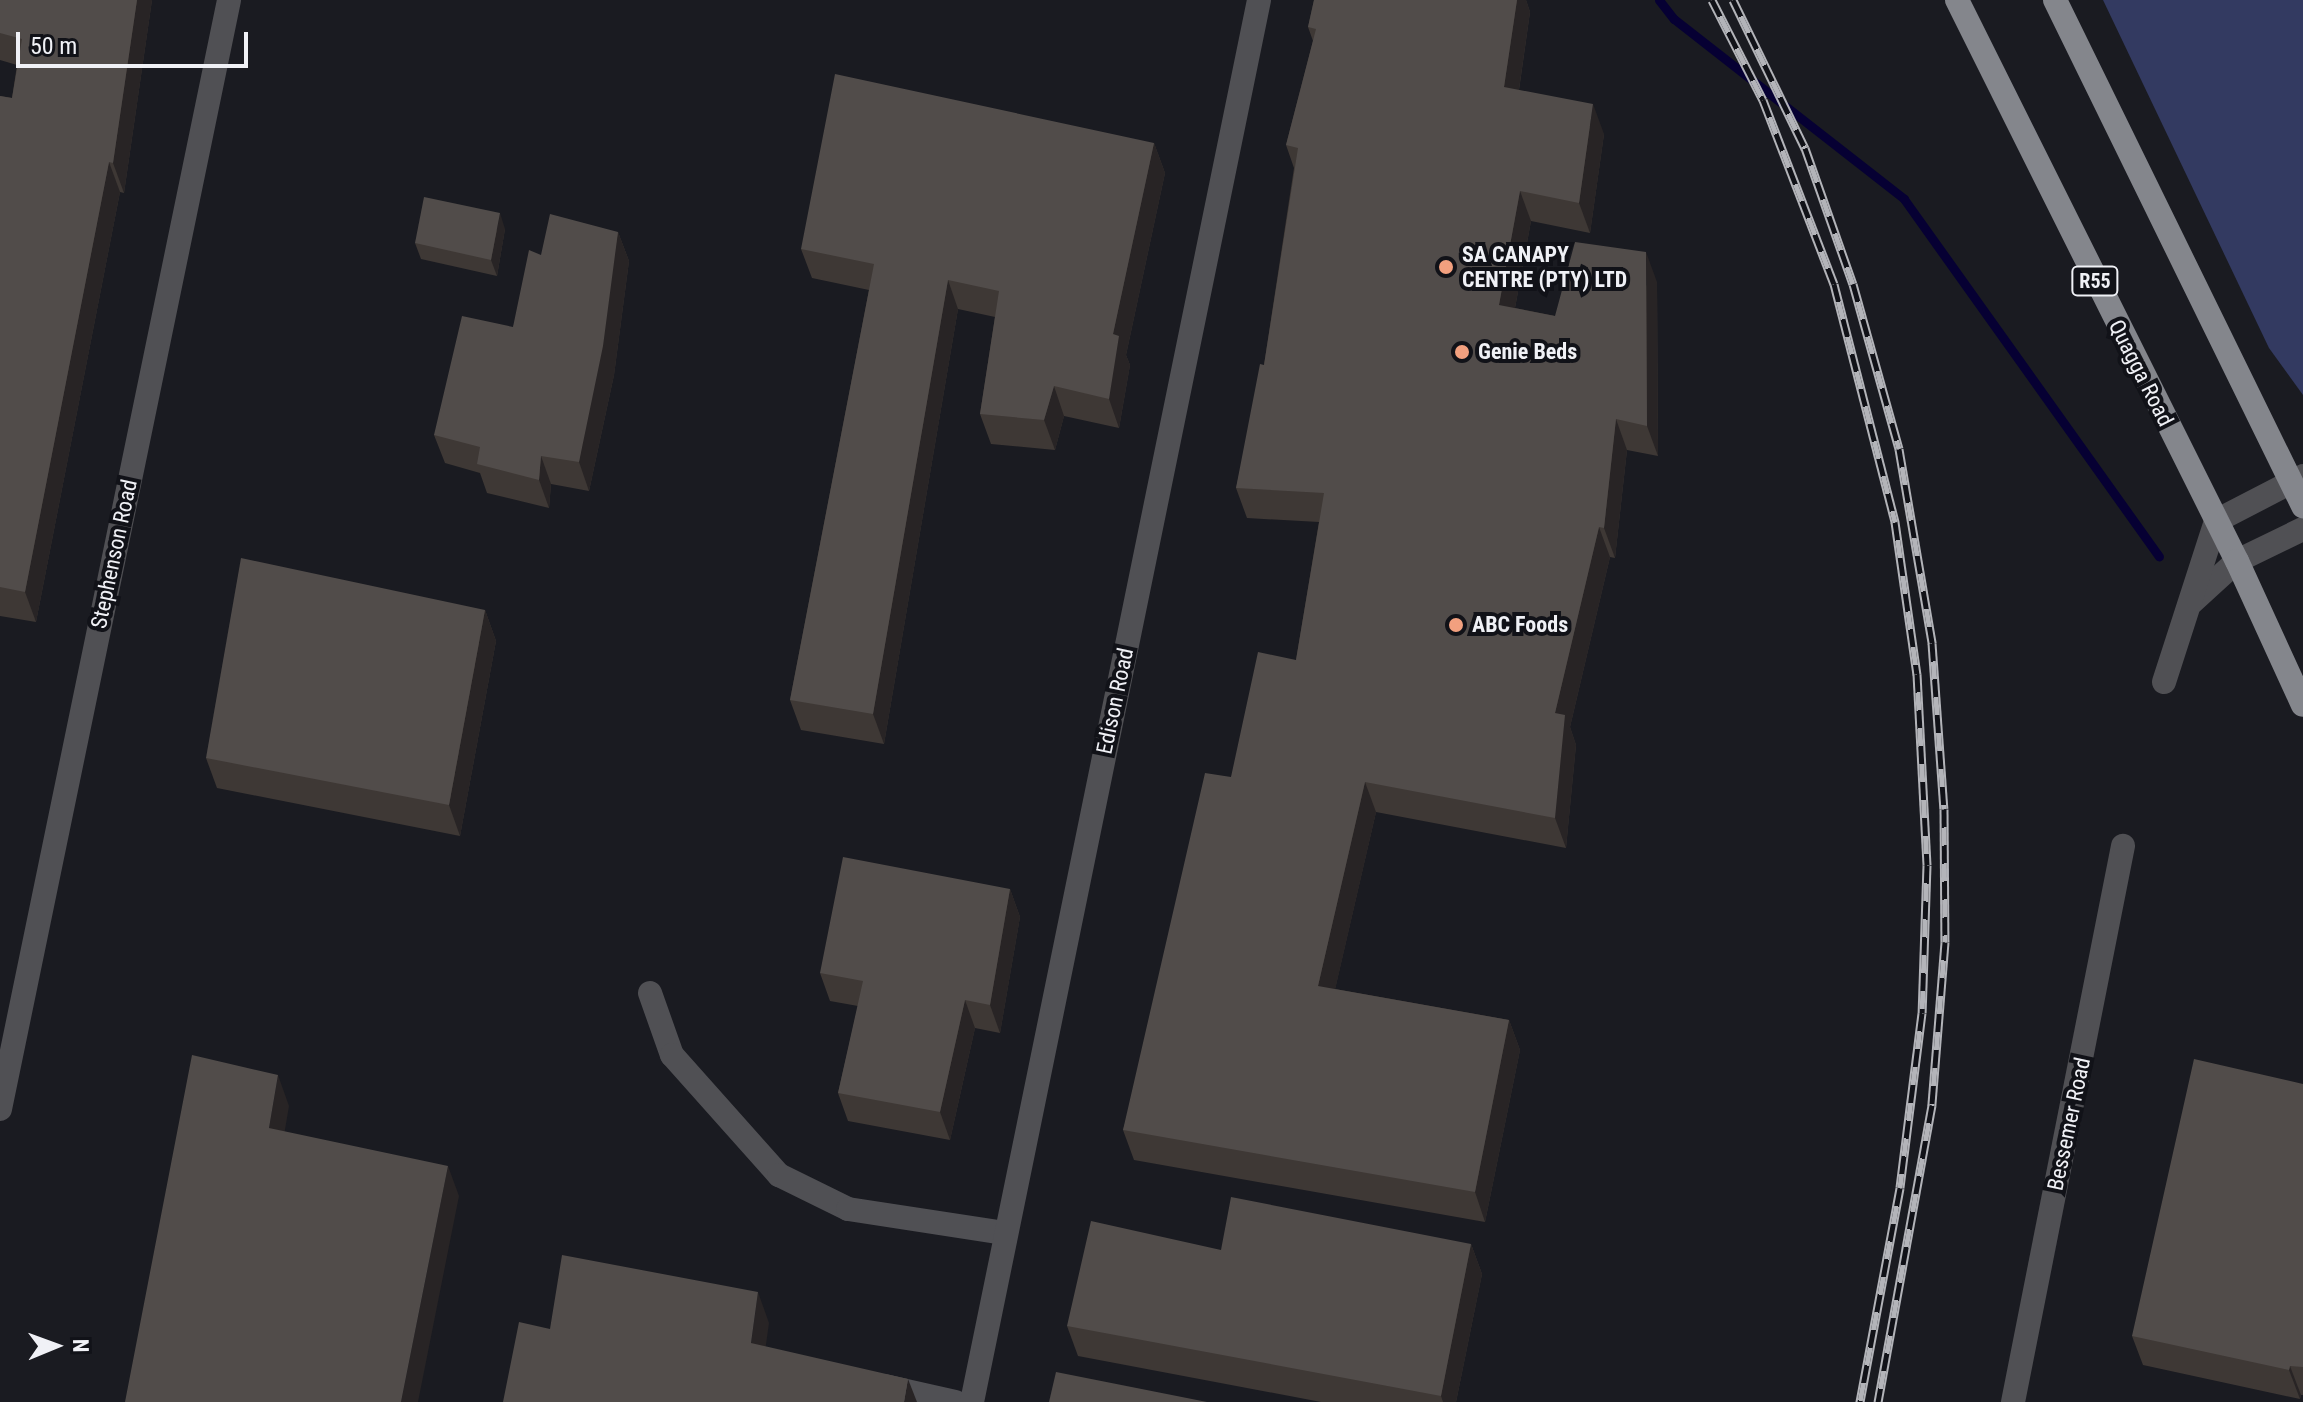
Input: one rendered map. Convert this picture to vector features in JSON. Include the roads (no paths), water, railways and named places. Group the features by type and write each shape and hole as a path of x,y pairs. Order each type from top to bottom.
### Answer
{"main road":[{"name":"Quagga Road","path":"1957,0 2237,561 2303,705"},
{"path":"2055,0 2296,477 2303,506"}],"street":[{"name":"Stephenson Road","path":"0,1109 229,0"},
{"name":"Edison Road","path":"972,1402 1259,0"},
{"path":"2164,682 2192,602 2199,564 2216,521 2296,477"},
{"path":"2192,602 2237,561 2303,529"},
{"name":"Bessemer Road","path":"2013,1402 2123,846"},
{"path":"650,993 672,1055 779,1175 848,1209 1005,1233"},
{"path":"853,1379 955,1402"}],"waterway":[{"path":"1659,0 1674,19 1904,199 2159,556"}],"railway":[{"path":"1712,0 1763,100 1834,284 1895,522 1917,674 1927,865 1922,1013 1900,1188 1860,1402"},
{"path":"1733,0 1805,148 1853,284 1899,449 1932,643 1944,809 1945,942 1932,1105 1878,1402"}],"place":[{"name":"SA CANAPY CENTRE (PTY) LTD","path":"1446,267"},
{"name":"Genie Beds","path":"1462,352"},
{"name":"ABC Foods","path":"1456,625"}]}
